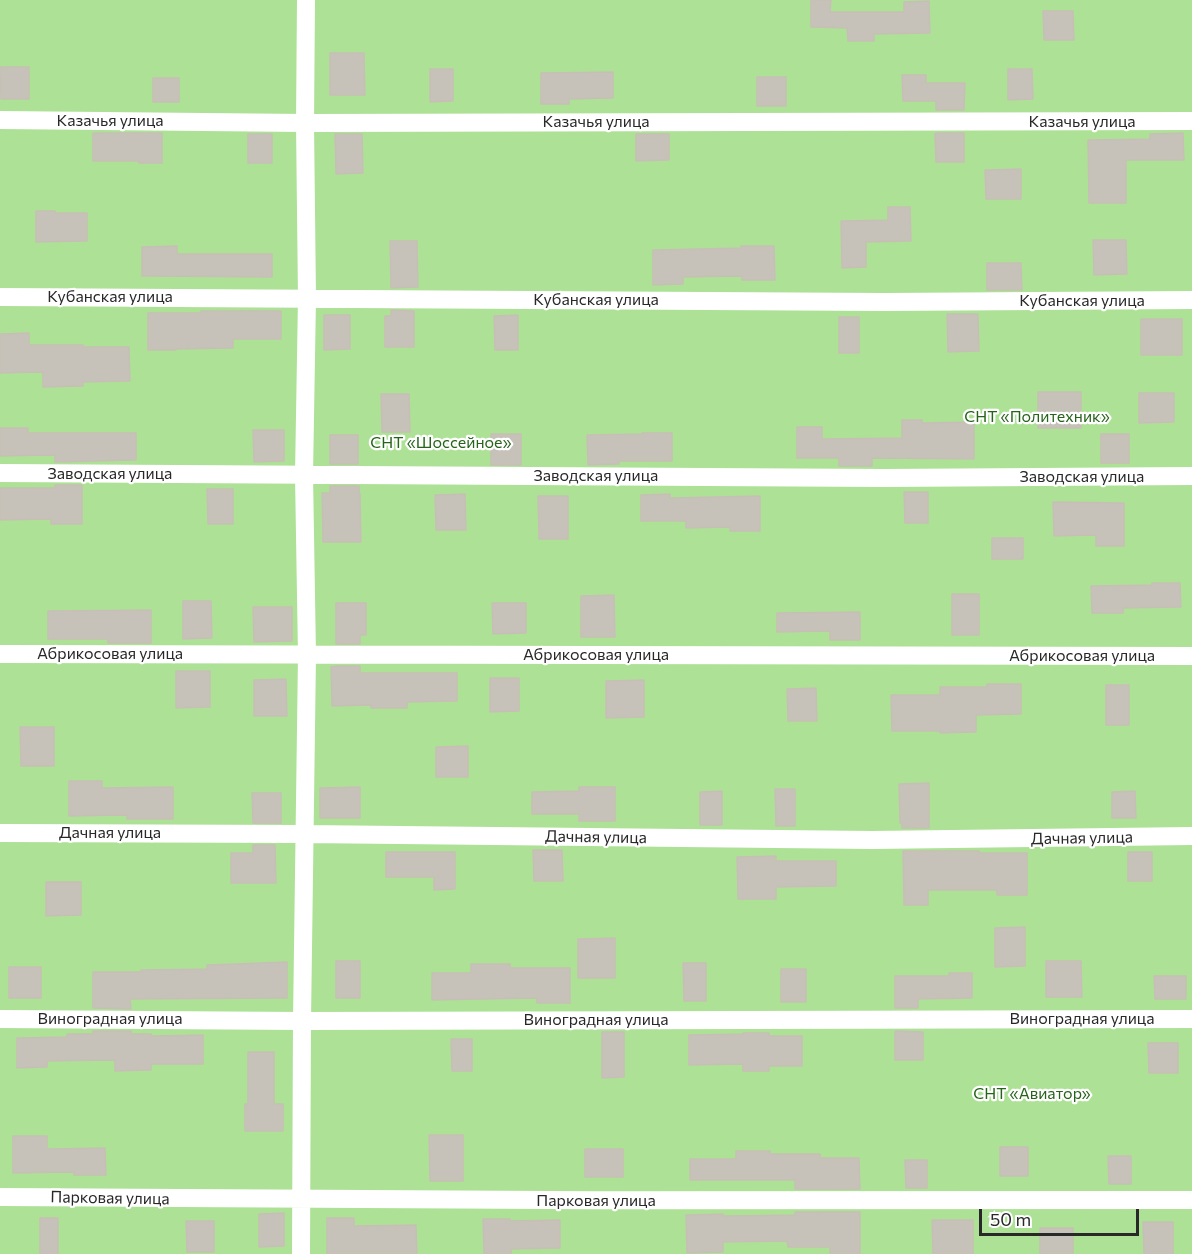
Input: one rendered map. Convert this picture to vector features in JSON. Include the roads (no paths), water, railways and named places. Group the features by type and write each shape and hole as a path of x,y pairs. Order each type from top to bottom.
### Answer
{"street":[{"path":"301,1254 308,655 304,475 307,298 306,0"},
{"name":"Казачья улица","path":"0,120 305,123 1192,121"},
{"name":"Кубанская улица","path":"0,297 884,302 1192,300"},
{"name":"Заводская улица","path":"0,473 882,478 1192,476"},
{"name":"Абрикосовая улица","path":"0,654 1192,656"},
{"name":"Дачная улица","path":"0,833 872,840 1192,836"},
{"name":"Виноградная улица","path":"0,1018 302,1021 1192,1018"},
{"name":"Парковая улица","path":"0,1197 301,1200 1192,1200"}],"park label":[{"name":"СНТ «Политехник»","path":"1037,417"},
{"name":"СНТ «Шоссейное»","path":"441,443"},
{"name":"СНТ «Авиатор»","path":"1032,1094"}]}
